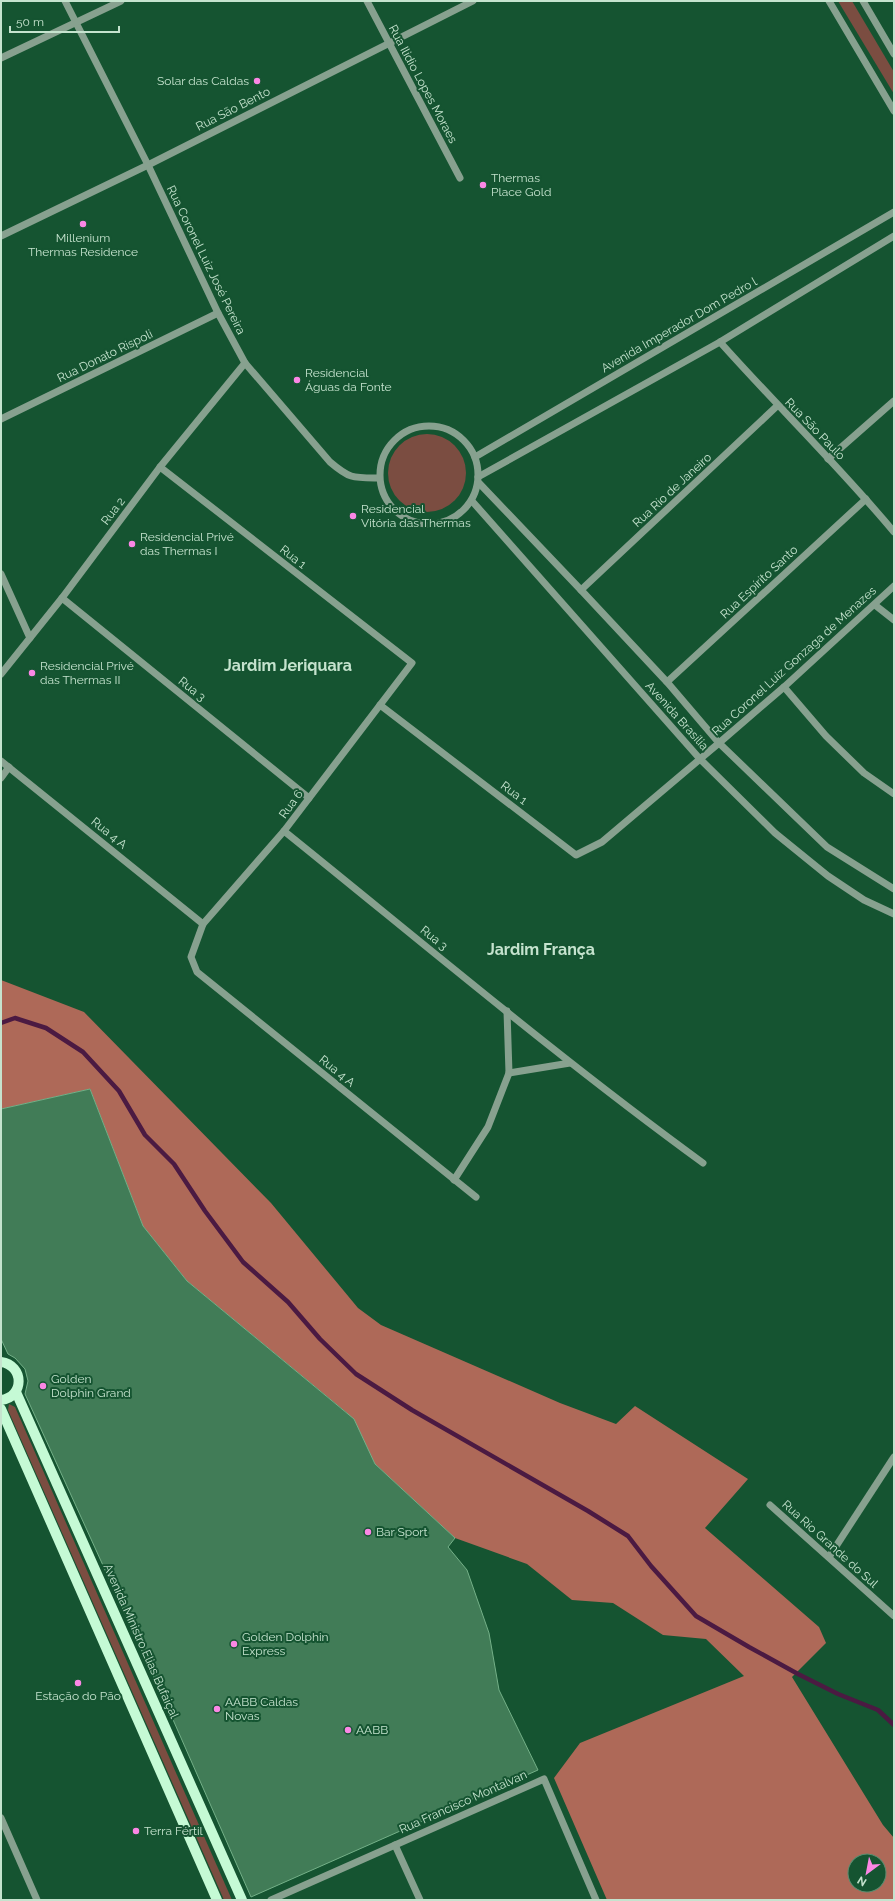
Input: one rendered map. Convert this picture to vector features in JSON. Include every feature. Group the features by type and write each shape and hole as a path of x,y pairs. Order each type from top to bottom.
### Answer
{"main road":[{"path":"1,1362 11,1365 18,1375 19,1386 16,1392 8,1399 1,1400"},
{"name":"Avenida Ministro Elias Bufaiçal","path":"16,1392 242,1900"},
{"path":"1,1409 217,1900"}],"street":[{"name":"Rua Coronel Luiz José Pereira","path":"66,1 148,165 218,313 245,363 330,462 342,472 356,478 379,478"},
{"path":"1,58 121,1"},
{"name":"Rua Ilidio Lopes Moraes","path":"367,1 460,178"},
{"name":"Rua São Bento","path":"1,236 148,165 388,42 473,1"},
{"path":"829,1 894,111"},
{"path":"863,1 894,54"},
{"name":"Avenida Imperador Dom Pedro l","path":"475,457 894,212"},
{"path":"478,480 720,342 894,236"},
{"name":"Rua Donato Rispoli","path":"1,419 218,313"},
{"name":"Rua São Paulo","path":"720,342 777,406 866,499 894,532"},
{"name":"Rua 2","path":"1,674 62,598 160,467 245,363"},
{"path":"828,459 894,401"},
{"name":"Rua Rio de Janeiro","path":"581,590 777,406"},
{"path":"426,425 442,427 456,433 467,444 475,457 478,480 472,501 461,513 448,521 433,525 417,523 402,517 390,506 382,493 379,478 381,462 387,448 397,436 411,428 426,425"},
{"name":"Rua 1","path":"160,467 412,663"},
{"name":"Avenida Brasília","path":"478,480 667,682 719,743 827,847 894,889"},
{"name":"Rua Espírito Santo","path":"667,682 866,499"},
{"name":"Avenida Brasília","path":"472,501 700,759 775,833 822,871 864,900 894,914"},
{"path":"1,574 30,638"},
{"name":"Rua Coronel Luiz Gonzaga de Menazes","path":"576,855 602,842 784,687 894,586"},
{"name":"Rua 3","path":"62,598 308,798"},
{"path":"875,604 894,620"},
{"name":"Rua 6","path":"191,957 203,924 284,831 412,663"},
{"path":"784,687 826,736 864,772 894,794"},
{"name":"Rua 1","path":"380,705 576,855"},
{"name":"Rua 4 A","path":"1,760 203,924"},
{"path":"1,778 9,767"},
{"name":"Rua 3","path":"284,831 570,1063 626,1107 703,1163"},
{"name":"Rua 4 A","path":"191,957 197,972 476,1197"},
{"path":"454,1180 488,1127 509,1073 507,1011"},
{"path":"509,1073 570,1063"},
{"path":"829,1557 894,1457"},
{"name":"Rua Rio Grande do Sul","path":"770,1505 894,1616"},
{"name":"Rua Francisco Montalvan","path":"271,1900 544,1778 596,1900"},
{"path":"1,1818 37,1900"},
{"path":"395,1845 420,1900"}],"shaded area":[{"path":"838,1 852,1 894,72 894,94"},
{"path":"427,434 442,437 449,441 459,451 463,458 466,473 463,488 459,495 449,505 442,509 427,512 412,509 405,505 395,495 391,488 388,473 391,458 395,451 405,441 412,437"},
{"path":"1,980 84,1012 271,1203 358,1308 381,1325 560,1403 616,1424 635,1406 748,1479 705,1528 819,1627 826,1643 792,1677 883,1825 894,1838 894,1900 607,1900 554,1778 580,1743 744,1676 706,1639 663,1635 613,1603 572,1600 527,1564 455,1538 375,1464 347,1413 187,1281 143,1226 90,1089 1,1109"},
{"path":"9,1404 15,1407 232,1900 224,1900 8,1410"}],"building":[{"path":"90,1089 143,1226 187,1281 354,1419 375,1464 455,1538 448,1547 467,1570 489,1633 499,1690 538,1770 251,1897 167,1706 25,1394 28,1381 25,1369 15,1358 8,1354 1,1339 1,1109"}],"waterway":[{"path":"1,1023 15,1018 46,1028 83,1052 119,1091 145,1135 174,1164 205,1211 243,1262 288,1302 320,1339 356,1374 412,1410 588,1511 628,1536 651,1566 696,1616 798,1674 838,1694 878,1710 894,1725"}],"place":[{"name":"Solar das Caldas","path":"257,81"},
{"name":"Thermas Place Gold","path":"483,185"},
{"name":"Millenium Thermas Residence","path":"83,224"},
{"name":"Residencial Águas da Fonte","path":"297,380"},
{"name":"Residencial Vitória das Thermas","path":"353,516"},
{"name":"Residencial Privé das Thermas I","path":"132,544"},
{"name":"Residencial Privé das Thermas II","path":"32,673"},
{"name":"Golden Dolphin Grand","path":"43,1386"},
{"name":"Bar Sport","path":"368,1532"},
{"name":"Golden Dolphin Express","path":"234,1644"},
{"name":"Estação do Pão","path":"78,1683"},
{"name":"AABB Caldas Novas","path":"217,1709"},
{"name":"AABB","path":"348,1730"},
{"name":"Terra Fértil","path":"136,1831"}],"district":[{"name":"Jardim Jeriquara","path":"288,665"},
{"name":"Jardim França","path":"541,949"}]}
